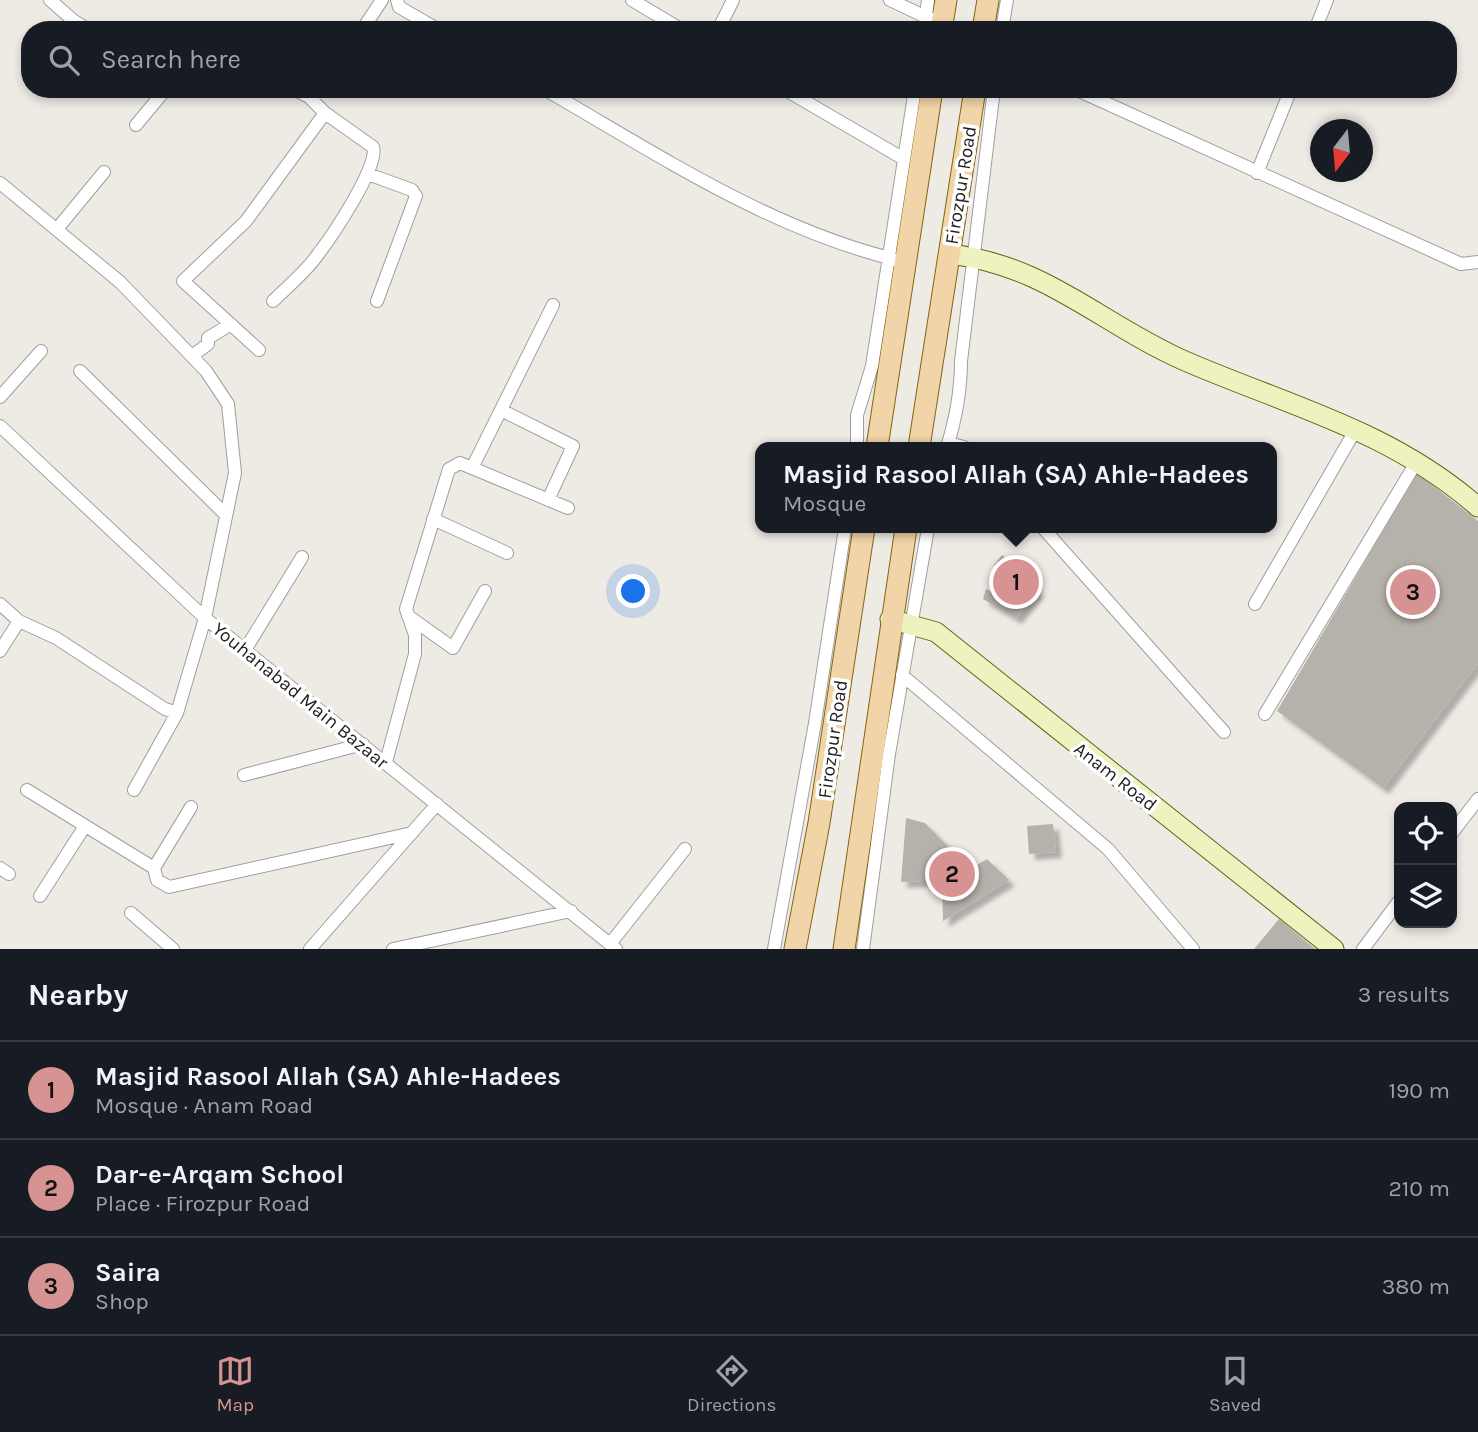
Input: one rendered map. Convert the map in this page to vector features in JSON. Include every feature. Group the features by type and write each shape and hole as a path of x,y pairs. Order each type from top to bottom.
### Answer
{"main road":[{"path":"985,21 988,0"},
{"path":"878,442 897,260 930,98"},
{"name":"Firozpur Road","path":"920,442 974,98"},
{"name":"Firozpur Road","path":"795,949 819,823 863,533"},
{"name":"Firozpur Road","path":"844,949 861,881 901,621 906,533"}],"street":[{"path":"50,0 73,21"},
{"path":"368,21 382,0"},
{"path":"397,0 399,7 423,21"},
{"path":"632,0 667,21"},
{"path":"722,21 733,0"},
{"path":"890,0 936,19"},
{"path":"928,0 936,19"},
{"path":"1004,21 1007,0"},
{"path":"1319,21 1327,0"},
{"path":"136,125 158,98"},
{"path":"273,301 318,255 368,174 375,152 373,146 325,113 310,98"},
{"path":"560,98 741,200 821,236 897,260"},
{"path":"799,98 904,159"},
{"path":"858,442 857,415 872,366 897,260 904,159 914,98"},
{"path":"949,442 961,387 961,361 993,98"},
{"path":"1094,98 1461,264 1478,262"},
{"path":"1257,173 1287,98"},
{"path":"259,350 183,281 246,221 325,113"},
{"path":"57,229 104,172"},
{"path":"368,174 412,190 416,196 377,301"},
{"path":"0,183 120,282 192,356 228,404 235,473 205,618 177,713 134,790"},
{"path":"950,254 973,257 1028,274 1063,290 1184,360 1356,429 1446,478 1478,507"},
{"path":"472,468 553,305"},
{"path":"192,356 208,344 208,338 232,324"},
{"path":"0,397 41,351"},
{"path":"80,371 226,515"},
{"path":"500,410 573,446 548,499"},
{"name":"Youhanabad Main Bazaar","path":"0,426 205,618 613,946"},
{"path":"1255,604 1356,429"},
{"path":"1265,714 1417,461"},
{"path":"386,762 415,654 415,635 406,609 449,469 460,463 568,508"},
{"path":"433,519 506,553"},
{"path":"774,949 815,723 844,533"},
{"path":"880,753 902,675 901,621 927,533"},
{"path":"1047,533 1224,732"},
{"path":"245,650 302,557"},
{"path":"408,616 453,648 485,591"},
{"path":"0,604 19,621 56,638 165,709 177,713"},
{"path":"0,650 19,621"},
{"name":"Anam Road","path":"901,621 936,632 1334,949"},
{"path":"902,675 1108,849 1193,949"},
{"path":"244,775 363,744"},
{"path":"27,790 154,868 157,880 169,887 412,833"},
{"path":"1457,826 1478,799"},
{"path":"310,949 437,804"},
{"path":"154,868 191,807"},
{"path":"40,896 85,826"},
{"path":"613,946 685,849"},
{"path":"861,881 863,949"},
{"path":"1363,949 1394,908"},
{"path":"393,949 571,911"},
{"path":"131,913 173,949"}],"building":[{"path":"1417,473 1478,521 1478,663 1383,788 1277,711"},
{"path":"1002,555 1038,591 1016,618 983,599 986,589 1000,596 1003,576 994,565"},
{"path":"906,818 925,823 970,869 987,859 1009,880 943,921 942,880 901,882"},
{"path":"1053,824 1056,852 1029,854 1027,826"},
{"path":"1279,919 1315,949 1254,949"}],"place":[{"name":"Masjid Rasool Allah (SA) Ahle-Hadees","path":"1016,582"},
{"name":"Saira","path":"1413,592"},
{"name":"Dar-e-Arqam School","path":"952,874"}]}
